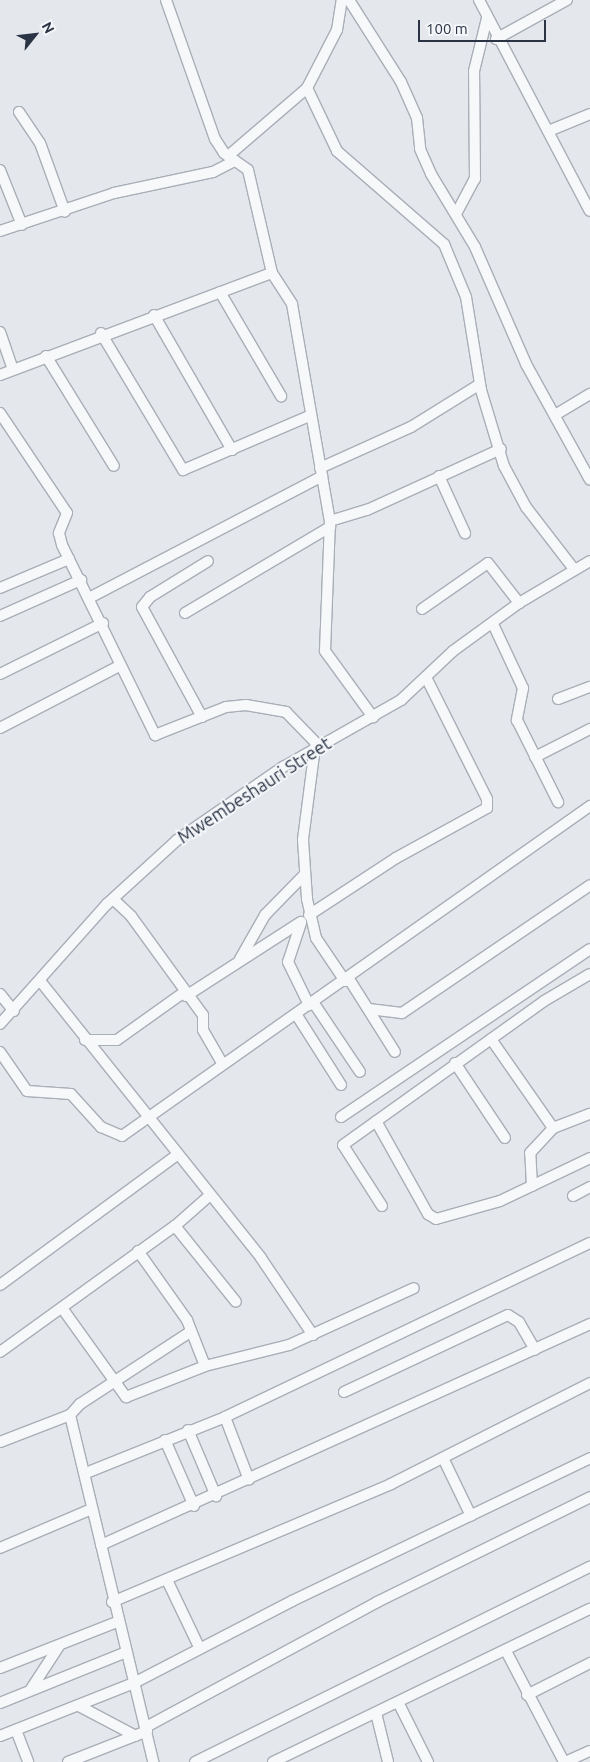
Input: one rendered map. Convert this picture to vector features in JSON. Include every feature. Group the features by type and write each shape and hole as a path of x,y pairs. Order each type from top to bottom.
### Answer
{"street":[{"path":"166,0 215,139 231,158 248,170 272,272 292,304 309,416 330,524 325,652 373,717"},
{"path":"0,231 66,212 114,193 213,172 231,158 307,88 337,30 342,0"},
{"path":"349,0 401,82 417,118 420,149 456,214 555,415 590,480"},
{"path":"479,0 496,39 551,130 589,206"},
{"path":"496,39 568,0"},
{"path":"456,214 475,179 474,72 487,18"},
{"path":"307,88 337,151 444,244 466,297 480,384 510,482 574,569"},
{"path":"19,112 40,143 66,212"},
{"path":"551,130 590,114"},
{"path":"0,170 22,225"},
{"path":"0,375 101,333 272,272"},
{"path":"220,292 281,396"},
{"path":"154,315 232,450"},
{"path":"0,332 14,369"},
{"path":"101,333 180,469 232,450 309,416"},
{"path":"46,356 114,466"},
{"path":"91,597 321,472 411,427 480,384"},
{"path":"555,415 590,394"},
{"path":"0,413 67,513 59,535 68,558 91,597 154,735 226,707 274,707 295,720 317,746 303,840 306,915 320,948 369,1008 395,1052"},
{"path":"185,613 330,524 367,510 501,449"},
{"path":"439,476 465,534"},
{"path":"0,588 68,558"},
{"path":"202,717 142,607 150,597 208,561"},
{"path":"422,609 488,563 519,603"},
{"name":"Mwembeshauri Street","path":"0,1024 41,982 113,899 177,840 317,746 373,717 426,679 453,651 493,624 519,603 574,569 589,565"},
{"path":"0,616 81,580"},
{"path":"0,674 103,622"},
{"path":"493,624 520,680 522,695 515,710 535,757 558,802"},
{"path":"0,728 121,665"},
{"path":"85,1040 117,1040 396,858 486,808 487,799 426,679"},
{"path":"558,699 590,686"},
{"path":"535,757 590,729"},
{"path":"0,1052 27,1091 71,1094 113,1135 130,1132 145,1117 347,980 590,806"},
{"path":"239,960 265,915 304,875"},
{"path":"369,1008 402,1013 590,885"},
{"path":"113,899 131,916 185,994 203,1015 203,1030 222,1063"},
{"path":"306,915 288,962 311,1004 360,1072"},
{"path":"341,1117 590,950"},
{"path":"382,1206 342,1150 376,1120 454,1063 590,974"},
{"path":"41,982 145,1117 261,1258 313,1335"},
{"path":"0,994 14,1011"},
{"path":"296,1014 341,1085"},
{"path":"491,1039 553,1128"},
{"path":"454,1063 505,1138"},
{"path":"532,1186 530,1153 553,1128 590,1114"},
{"path":"376,1120 428,1214 436,1219 464,1214 532,1186 590,1158"},
{"path":"0,1285 177,1155"},
{"path":"573,1196 590,1187"},
{"path":"0,1352 175,1226 209,1196"},
{"path":"175,1226 236,1302"},
{"path":"86,1474 188,1430 225,1417 590,1243"},
{"path":"138,1251 187,1320 190,1332 205,1366"},
{"path":"62,1308 112,1383 126,1397 205,1366 313,1335 414,1288"},
{"path":"344,1392 508,1315 519,1322 535,1350"},
{"path":"101,1545 194,1506 590,1324"},
{"path":"0,1442 70,1415 112,1383 190,1332"},
{"path":"112,1602 167,1580 442,1458 590,1383"},
{"path":"70,1415 86,1474 116,1622 134,1683 153,1762"},
{"path":"225,1417 249,1480"},
{"path":"188,1430 216,1496"},
{"path":"165,1440 194,1506"},
{"path":"442,1458 471,1516"},
{"path":"0,1736 134,1683 590,1458"},
{"path":"68,1762 136,1736 378,1602 590,1497"},
{"path":"0,1548 92,1508"},
{"path":"195,1762 590,1567"},
{"path":"167,1580 200,1649"},
{"path":"273,1762 590,1609"},
{"path":"0,1668 116,1622"},
{"path":"31,1689 59,1646"},
{"path":"506,1651 527,1695 565,1762 590,1750"},
{"path":"0,1703 31,1689 124,1654"},
{"path":"527,1695 590,1663"},
{"path":"398,1702 428,1762"},
{"path":"78,1706 136,1736"},
{"path":"376,1713 388,1762"},
{"path":"16,1730 28,1762"}]}
